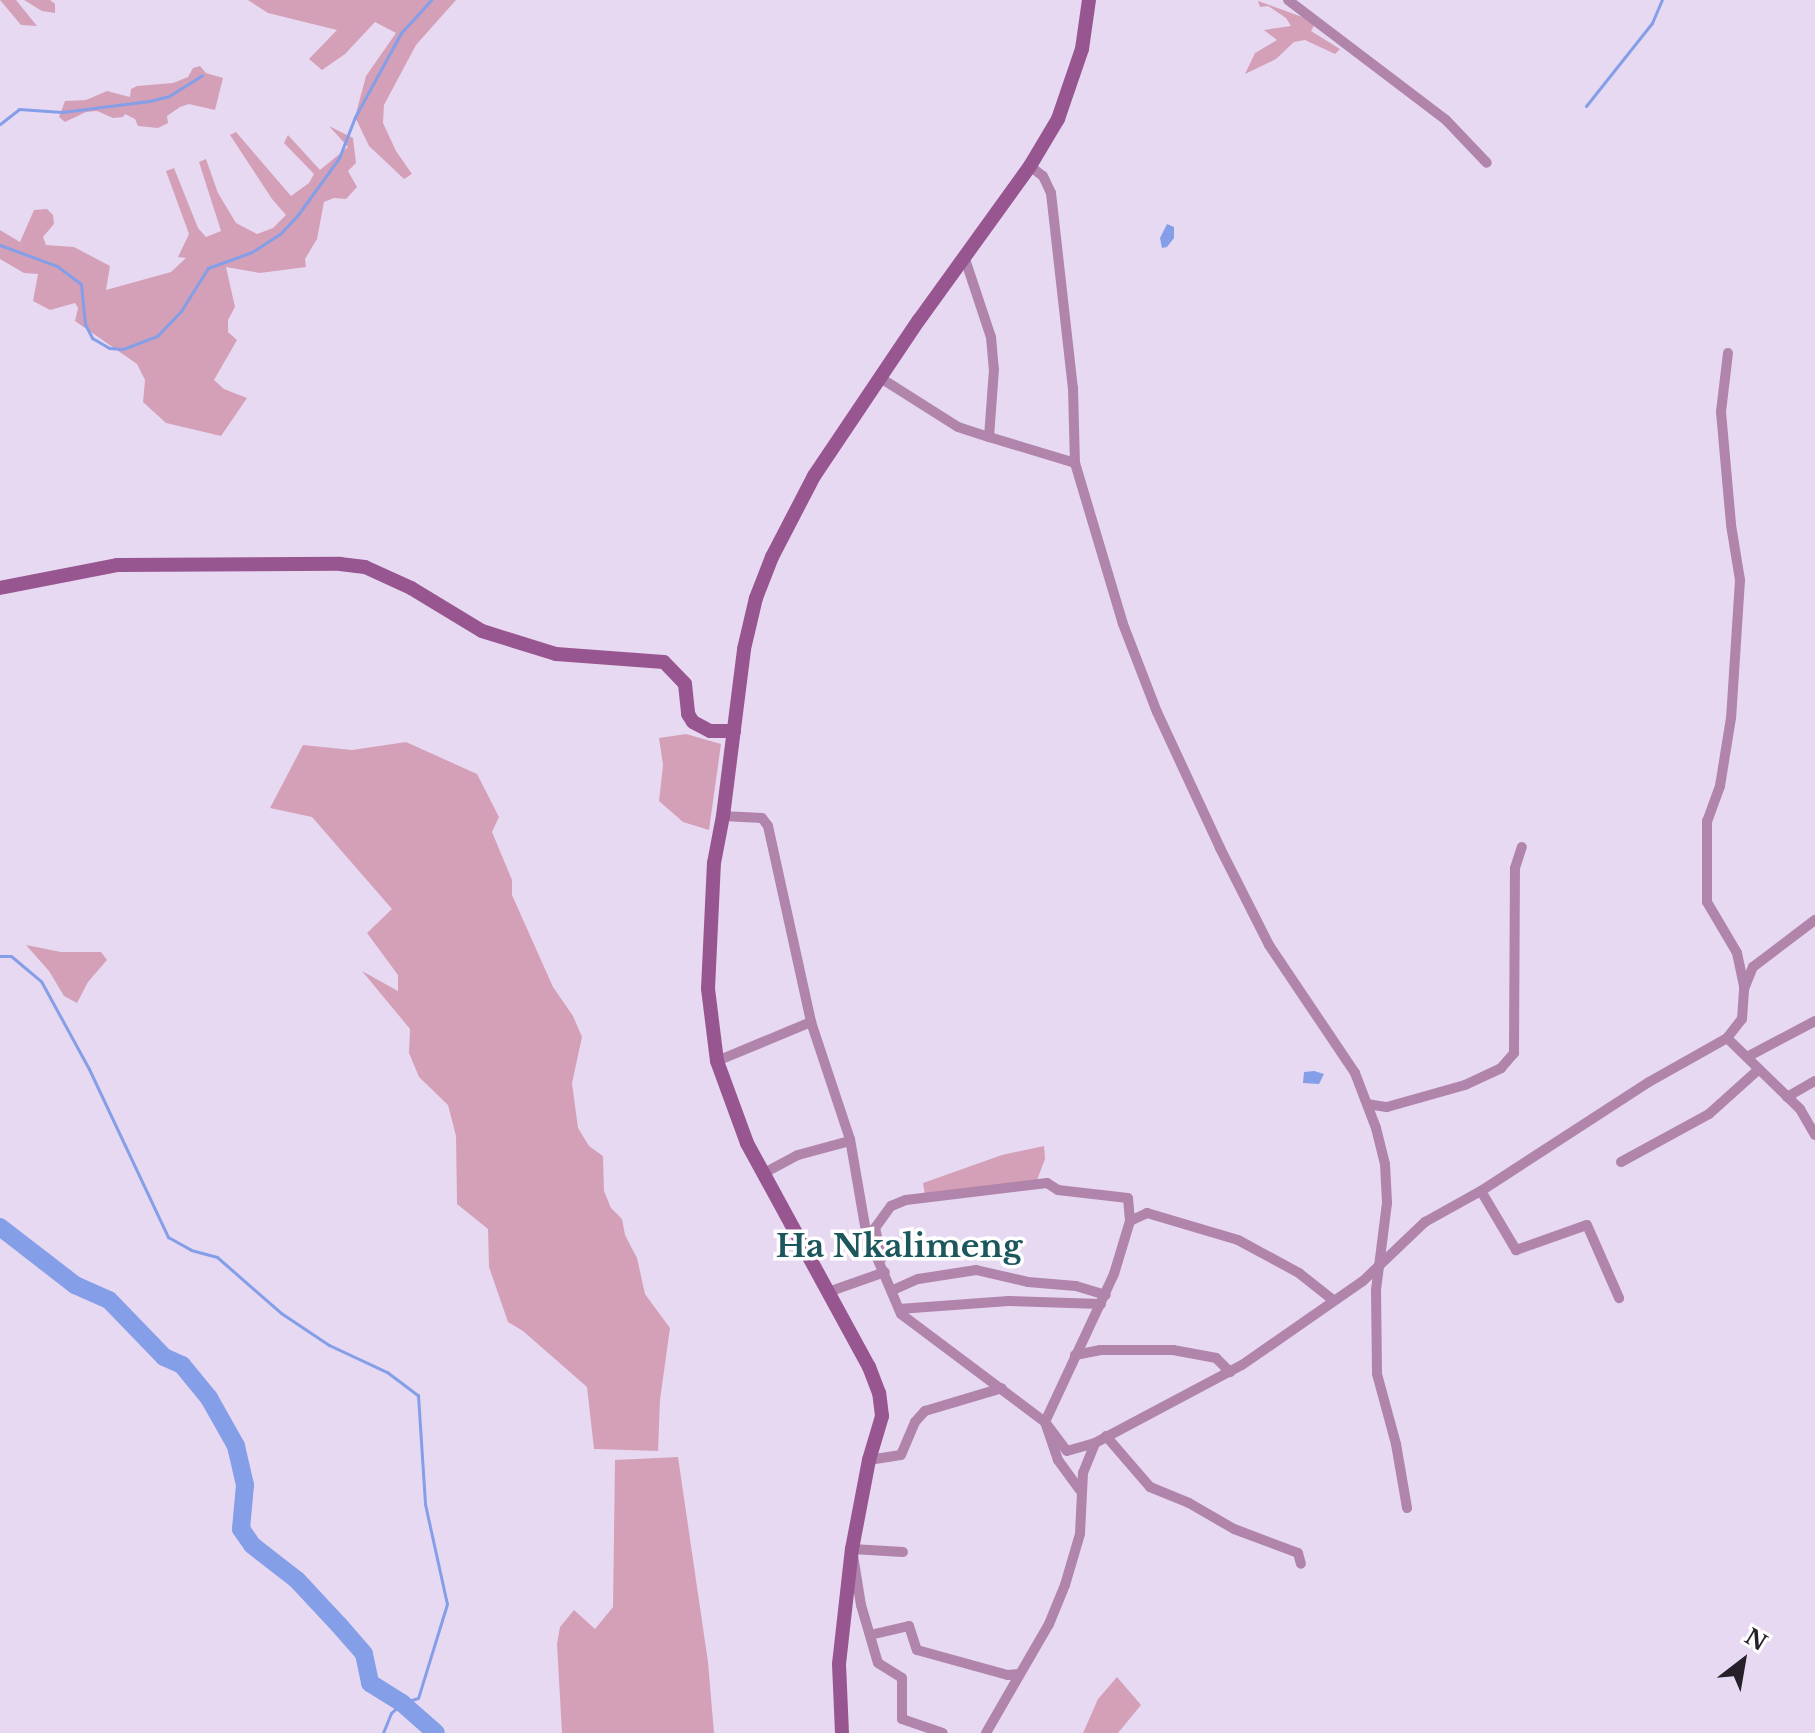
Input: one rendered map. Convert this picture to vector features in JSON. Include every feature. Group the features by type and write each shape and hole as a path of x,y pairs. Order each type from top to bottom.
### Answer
{"main road":[{"path":"842,1733 839,1664 852,1549 869,1460 882,1416 879,1393 831,1291 764,1173 733,1110 717,1061 708,989 714,863 744,649 756,598 772,557 814,476 879,377 1030,166 1058,119 1082,49 1089,0"},
{"path":"0,588 117,565 326,564 365,567 411,588 458,620 496,636 556,654 664,662 685,684 688,714 693,722 710,731 734,731"}],"street":[{"path":"1288,0 1446,120 1487,163"},
{"path":"1030,166 1043,176 1051,193 1073,388 1075,463 1123,624 1198,802 1269,945 1318,1020 1341,1047 1367,1104 1385,1164 1387,1203 1379,1268 1377,1374 1407,1508"},
{"path":"965,259 991,337 994,369 989,437"},
{"path":"723,816 762,818 768,826 811,1022 838,1095 850,1141 863,1221 899,1309 912,1325 1045,1422 1067,1451 1095,1443 1230,1372 1379,1268 1409,1234 1649,1082 1727,1038 1742,1019 1744,989 1737,953 1707,902 1707,821 1720,786 1731,718 1740,580 1731,525 1721,412 1728,353"},
{"path":"879,377 958,427 1075,463"},
{"path":"1367,1104 1387,1107 1465,1085 1501,1068 1514,1053 1515,868 1522,847"},
{"path":"1744,989 1753,967 1815,920"},
{"path":"1747,1057 1815,1021"},
{"path":"717,1061 811,1022"},
{"path":"1727,1038 1787,1097 1814,1130"},
{"path":"1621,1162 1709,1114 1759,1069"},
{"path":"1787,1097 1815,1081"},
{"path":"764,1173 798,1155 850,1141"},
{"path":"884,1270 875,1228 891,1206 906,1200 1047,1183 1058,1190 1128,1198 1130,1221 1103,1299 1045,1422 1045,1432 1058,1460 1080,1490"},
{"path":"1481,1191 1516,1250 1587,1225 1619,1298"},
{"path":"1130,1221 1147,1213 1238,1240 1299,1273 1333,1300"},
{"path":"831,1291 884,1270"},
{"path":"893,1290 918,1279 976,1270 1028,1282 1076,1286 1103,1299"},
{"path":"899,1309 1009,1301 1103,1299"},
{"path":"1075,1355 1100,1350 1173,1350 1216,1358 1230,1372"},
{"path":"869,1460 901,1455 915,1422 925,1411 1002,1388"},
{"path":"1106,1436 1150,1487 1189,1503 1234,1529 1298,1553 1301,1564"},
{"path":"986,1733 1049,1624 1065,1585 1080,1534 1080,1490 1085,1462 1095,1443"},
{"path":"903,1552 852,1549 878,1663 902,1678 902,1719 943,1733"},
{"path":"870,1635 909,1626 917,1650 1008,1675 1018,1674"}],"shaded area":[{"path":"0,0 16,0 37,26 21,25"},
{"path":"24,0 50,0 55,4 55,13 42,11"},
{"path":"248,0 456,0 416,45 384,105 383,123 396,151 412,174 404,179 369,146 355,117 366,76 396,33 375,22 345,54 322,70 309,59 337,30 268,13"},
{"path":"1258,1 1316,22 1311,31 1340,49 1335,54 1305,40 1294,42 1276,59 1245,74 1255,53 1277,40 1264,30 1291,26 1286,18 1268,6 1260,7"},
{"path":"200,66 206,73 223,78 215,110 189,104 167,116 168,123 158,128 138,126 135,119 125,114 113,118 97,111 86,112 65,122 59,117 65,101 86,100 107,91 130,97 131,89 137,86 173,83 188,77 193,68"},
{"path":"329,126 353,138 356,163 348,171 357,187 346,199 334,198 324,202 317,239 305,259 306,267 260,273 226,267 235,307 228,320 228,332 237,340 214,380 224,389 247,398 221,436 166,423 143,402 145,380 137,364 75,321 78,308 75,303 50,310 33,301 38,274 24,273 0,259 0,230 20,242 34,210 47,209 53,215 54,224 43,237 46,245 74,247 110,266 106,290 171,272 186,258 178,257 189,234 166,171 174,168 198,228 206,237 221,231 199,162 206,159 218,193 236,223 257,234 273,228 286,215 230,135 236,132 291,196 309,183 314,174 284,143 288,135 320,170 348,147"},
{"path":"686,734 721,744 709,830 683,822 659,801 663,765 659,738"},
{"path":"406,742 477,774 499,817 492,832 512,880 512,895 553,987 573,1016 582,1037 572,1083 578,1128 589,1146 603,1156 604,1191 611,1208 622,1219 625,1235 637,1258 645,1294 670,1328 660,1400 658,1451 594,1449 587,1387 523,1331 508,1322 489,1267 488,1229 457,1204 456,1136 448,1105 419,1077 409,1053 410,1029 362,971 398,991 398,975 367,933 392,909 312,817 270,808 303,745 352,750"},
{"path":"26,945 61,952 101,952 107,960 88,982 77,1003 64,996 49,971"},
{"path":"1044,1146 1045,1159 1037,1180 925,1195 923,1183 1002,1155"},
{"path":"678,1457 708,1662 714,1733 562,1733 557,1644 560,1627 574,1610 595,1629 613,1607 615,1460"},
{"path":"1117,1677 1141,1705 1118,1733 1083,1733 1098,1699"}],"water":[{"path":"1167,224 1174,227 1174,238 1167,247 1162,248 1160,238"},
{"path":"1304,1072 1324,1074 1319,1084 1303,1083"}],"waterway":[{"path":"0,245 57,266 81,284 85,324 92,338 109,348 123,349 157,336 181,311 208,268 252,252 280,234 297,216 339,158 355,117 401,33 431,0"},
{"path":"1586,106 1652,23 1662,0"},
{"path":"0,124 19,109 62,112 149,101 169,96 202,75"},
{"path":"0,956 11,956 41,981 89,1069 168,1237 191,1250 217,1257 281,1313 329,1345 387,1372 418,1395 425,1504 447,1604 418,1698 402,1703 391,1713 383,1733"},
{"path":"0,1227 75,1285 109,1300 164,1357 182,1365 209,1398 236,1446 245,1485 241,1529 252,1545 297,1580 364,1654 370,1683 402,1703 436,1733"}],"district":[{"name":"Ha Nkalimeng","path":"899,1246"}]}
